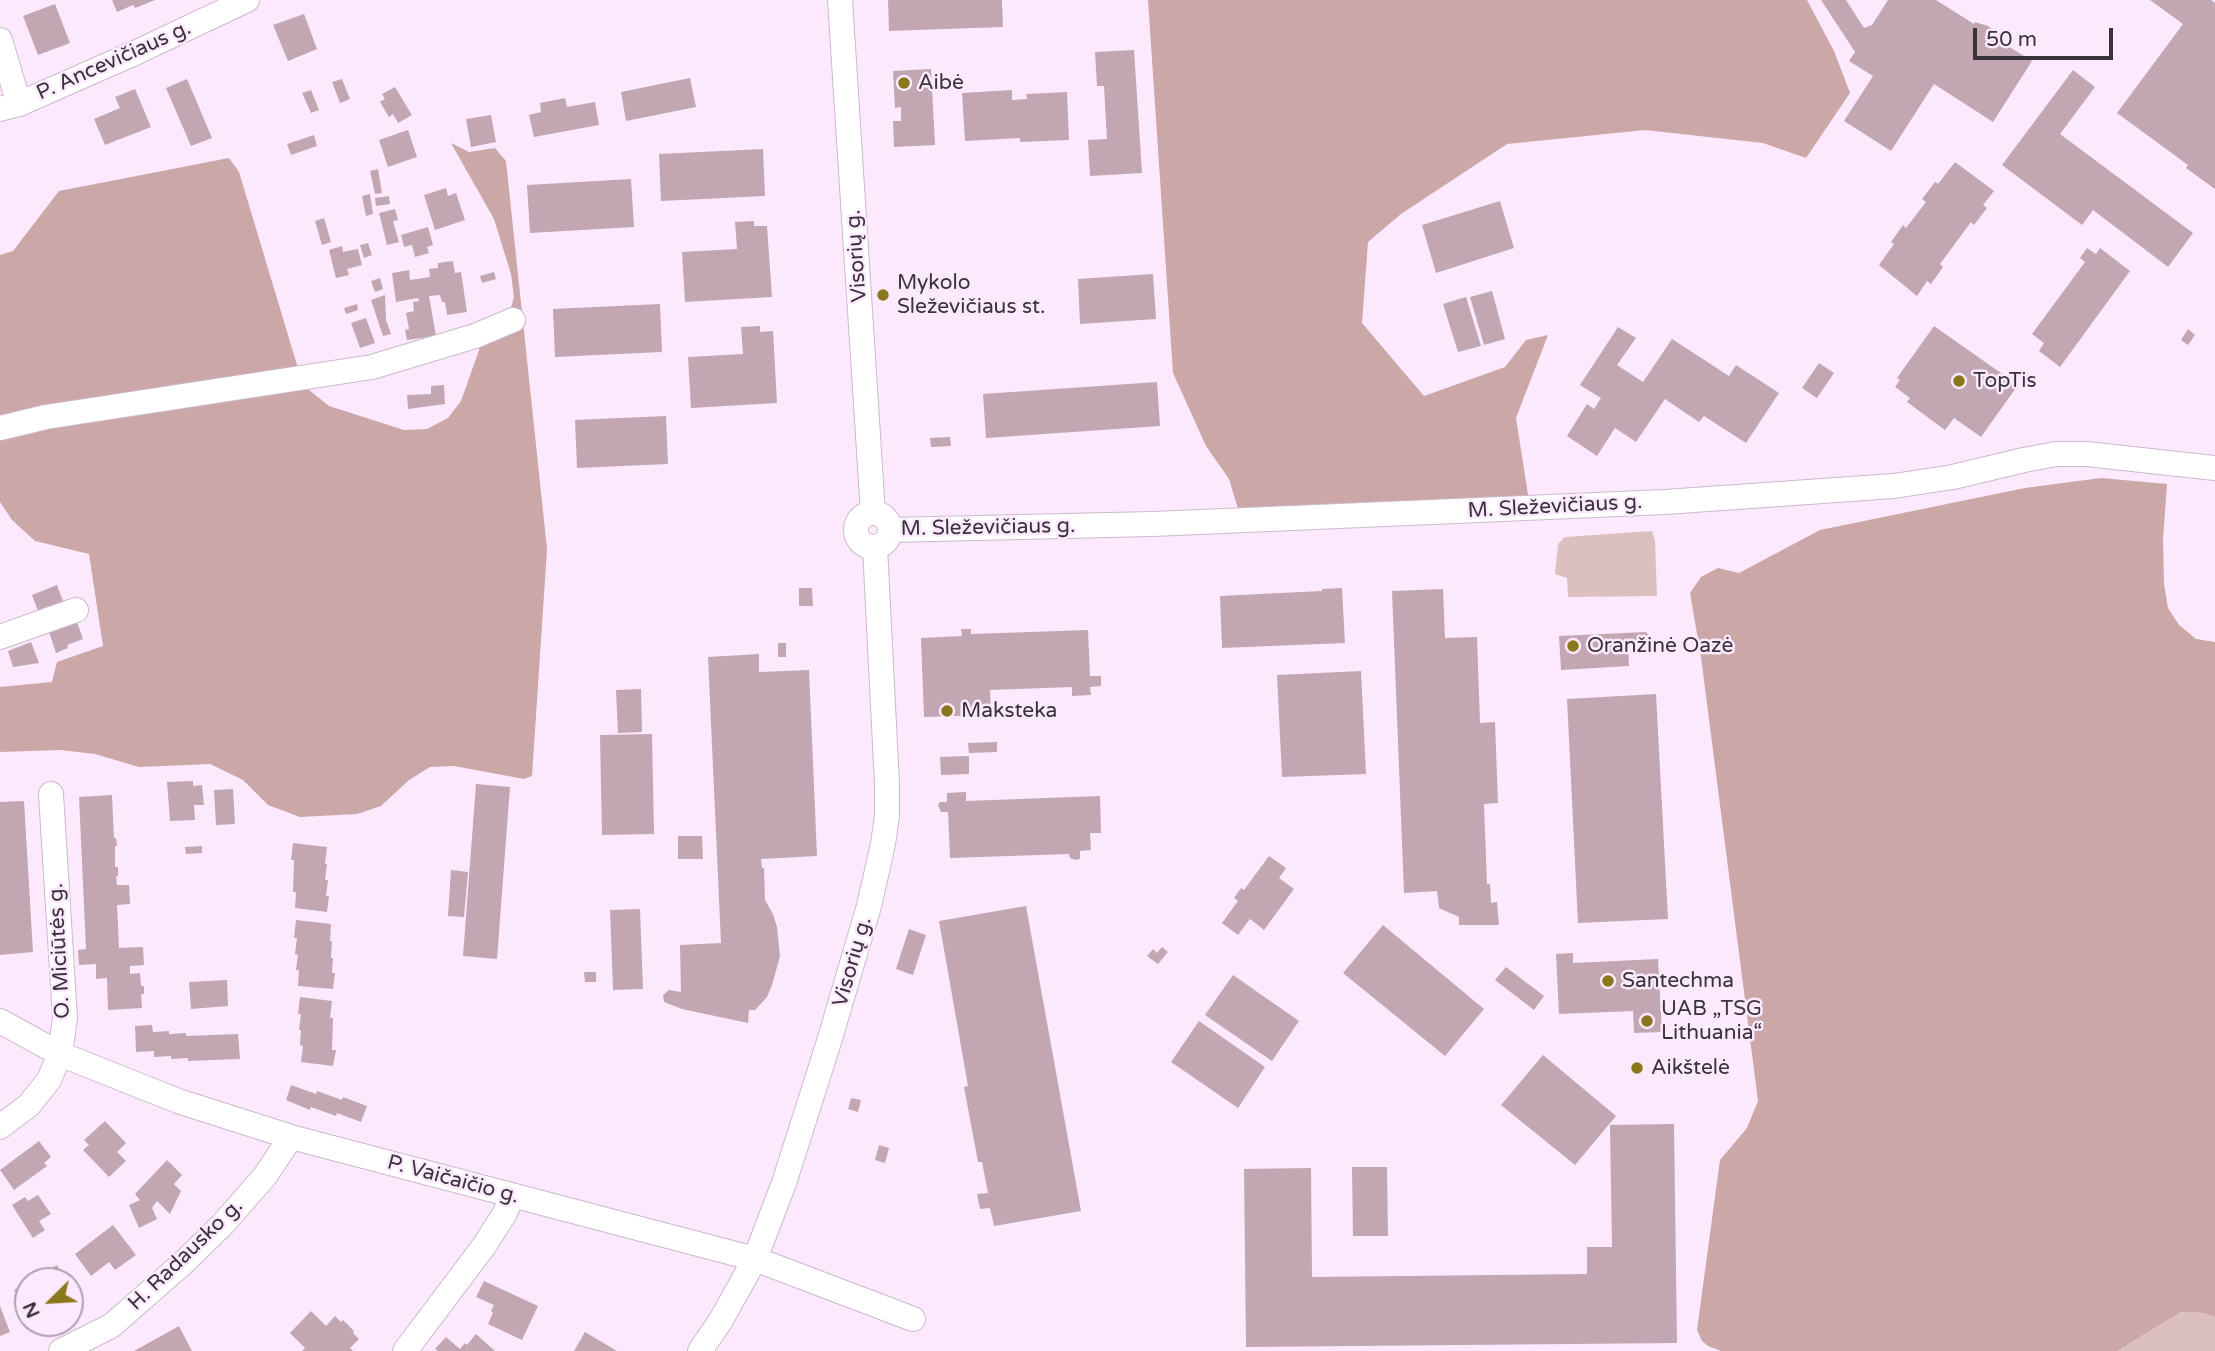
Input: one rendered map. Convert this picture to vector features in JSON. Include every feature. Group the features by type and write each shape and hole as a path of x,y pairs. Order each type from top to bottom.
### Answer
{"street":[{"name":"P. Ancevičiaus g.","path":"10,106 137,52 247,0"},
{"name":"Visorių g.","path":"700,1351 721,1320 755,1259 784,1183 869,906 887,816 879,530 840,0"},
{"path":"0,40 10,106"},
{"path":"0,428 46,417 372,367 475,336 513,320"},
{"name":"M. Sleževičiaus g.","path":"879,530 1153,524 1665,502 1894,486 1953,477 2056,454 2087,454 2215,468"},
{"path":"0,637 76,610"},
{"name":"O. Miciūtės g.","path":"0,1127 29,1105 43,1088 60,1054 65,1018 51,794"},
{"name":"P. Vaičaičio g.","path":"0,1021 60,1054 178,1101 291,1137 755,1259 913,1319"},
{"name":"H. Radausko g.","path":"61,1351 111,1326 183,1264 265,1176 291,1137"},
{"path":"405,1351 484,1246 505,1213 512,1196"}],"shaded area":[{"path":"1148,0 1807,0 1834,51 1850,93 1806,158 1763,143 1645,130 1507,144 1401,214 1368,242 1362,323 1424,396 1505,367 1526,340 1548,335 1516,418 1529,501 1239,512 1229,479 1206,446 1173,373"},
{"path":"451,143 469,152 495,148 506,161 547,549 532,776 524,779 454,766 430,767 409,780 381,806 357,814 300,817 268,805 243,780 210,764 139,767 95,754 60,750 0,752 0,687 52,682 57,662 103,646 89,554 35,541 12,520 0,502 0,255 13,251 59,191 229,158 239,172 303,385 329,406 404,430 427,429 448,418 461,401 484,336 510,311 514,297 511,274 494,219"},
{"path":"2101,478 2167,484 2163,539 2164,584 2168,608 2179,625 2196,639 2215,642 2215,1317 2204,1313 2181,1312 2117,1351 1721,1351 1708,1346 1702,1341 1697,1330 1720,1160 1747,1128 1758,1101 1701,657 1690,593 1701,577 1718,568 1739,573 1820,530 2025,488"},
{"path":"1652,531 1655,541 1657,596 1568,597 1567,578 1555,574 1558,544 1565,537"},
{"path":"2181,1312 2204,1313 2215,1317 2215,1351 2117,1351"}],"building":[{"path":"112,0 155,0 117,12"},
{"path":"888,0 1002,0 1003,27 889,31"},
{"path":"1821,0 1846,0 1864,28 1872,25 1888,0 1936,0 1974,24 1975,22 1988,26 2005,40 2003,43 2032,61 1993,122 1934,84 1891,151 1844,121 1873,76 1849,61 1855,52"},
{"path":"2150,0 2211,0 2215,3 2215,189 2186,168 2188,165 2117,113 2183,24"},
{"path":"55,4 70,43 38,55 23,16"},
{"path":"304,14 317,49 288,61 273,25"},
{"path":"1134,50 1142,173 1090,176 1088,140 1107,139 1104,86 1097,86 1095,52"},
{"path":"931,69 935,145 894,147 893,121 901,121 901,107 895,108 893,71"},
{"path":"2073,70 2095,87 2060,134 2193,233 2168,267 2093,210 2082,225 2002,165"},
{"path":"690,78 696,107 626,121 621,92"},
{"path":"187,79 212,138 191,146 166,88"},
{"path":"342,79 350,99 340,103 332,82"},
{"path":"395,87 412,115 398,123 393,114 389,117 380,102 385,99 382,94"},
{"path":"135,89 151,127 105,145 94,119 120,108 115,97"},
{"path":"311,90 319,110 311,113 302,93"},
{"path":"1012,90 1012,100 1027,99 1026,94 1067,92 1069,140 1020,142 1020,138 965,141 962,93"},
{"path":"565,98 567,107 595,102 599,125 534,137 529,115 541,112 540,103"},
{"path":"491,115 496,142 471,147 466,119"},
{"path":"408,130 417,157 388,167 379,140"},
{"path":"314,135 317,146 291,155 287,144"},
{"path":"763,149 765,196 661,201 659,154"},
{"path":"1955,162 1994,191 1983,205 1987,208 1974,225 1971,222 1940,264 1943,267 1931,284 1927,281 1917,296 1879,265 1903,225 1906,228 1926,202 1922,199"},
{"path":"378,169 382,193 375,194 370,171"},
{"path":"631,179 634,227 530,233 527,185"},
{"path":"446,188 448,196 456,193 465,220 435,230 424,195"},
{"path":"370,194 373,214 366,216 362,196"},
{"path":"389,196 390,204 376,206 375,198"},
{"path":"1500,201 1514,248 1436,273 1422,225"},
{"path":"395,209 398,220 393,221 399,242 387,245 379,213"},
{"path":"324,218 331,242 322,245 315,221"},
{"path":"754,221 754,226 767,226 772,297 685,302 682,252 737,249 735,222"},
{"path":"428,227 433,245 427,247 429,253 415,257 412,245 404,247 401,235"},
{"path":"368,243 372,255 364,258 360,245"},
{"path":"342,246 343,252 358,249 362,265 347,269 349,275 336,278 329,250"},
{"path":"2087,248 2096,254 2100,248 2130,271 2060,367 2039,351 2044,343 2032,334 2085,262 2080,258"},
{"path":"453,261 455,273 461,272 467,312 447,315 445,302 442,302 440,295 429,296 436,336 407,340 405,330 409,329 406,313 414,311 413,302 419,301 418,298 396,302 392,273 409,270 410,280 430,277 429,269 438,268 438,263"},
{"path":"494,272 496,279 482,283 480,276"},
{"path":"1153,274 1156,319 1080,324 1078,279"},
{"path":"380,278 383,289 375,292 371,281"},
{"path":"1492,291 1505,339 1484,345 1470,297"},
{"path":"385,295 386,320 391,334 383,336 371,300"},
{"path":"1466,297 1481,346 1458,352 1443,304"},
{"path":"357,304 358,310 346,314 344,308"},
{"path":"660,304 662,352 555,357 553,309"},
{"path":"366,318 375,343 360,348 351,323"},
{"path":"760,326 760,332 773,331 777,403 691,408 688,357 743,354 741,327"},
{"path":"1934,326 2018,385 1981,437 1954,418 1945,430 1907,402 1910,398 1895,387 1900,380 1897,378"},
{"path":"1618,327 1636,338 1617,365 1643,382 1672,339 1729,376 1736,365 1779,393 1746,443 1704,416 1699,422 1665,399 1636,442 1615,428 1597,456 1567,436 1587,404 1594,409 1601,398 1580,385"},
{"path":"2188,329 2195,335 2188,345 2181,340"},
{"path":"1819,363 1834,373 1817,398 1802,388"},
{"path":"1157,382 1160,426 986,438 983,394"},
{"path":"444,385 445,404 408,409 407,395 431,394 431,386"},
{"path":"666,416 668,464 577,468 575,420"},
{"path":"950,437 951,446 931,447 930,438"},
{"path":"57,585 64,604 39,614 32,595"},
{"path":"799,588 812,588 813,606 799,606"},
{"path":"1342,588 1345,643 1222,648 1220,596"},
{"path":"1443,589 1445,638 1477,637 1480,723 1495,722 1498,803 1484,804 1487,884 1490,884 1491,903 1497,902 1499,925 1459,925 1459,917 1439,908 1437,891 1404,893 1392,591"},
{"path":"77,622 83,639 56,653 49,632"},
{"path":"961,629 971,629 971,634 1088,630 1090,676 1101,676 1101,686 1090,687 1091,695 1072,696 1072,687 990,690 991,715 924,717 921,638 962,636"},
{"path":"1646,632 1649,636 1647,640 1628,642 1629,666 1561,670 1559,636"},
{"path":"31,642 39,663 13,667 8,651"},
{"path":"778,643 786,643 786,657 778,657"},
{"path":"759,654 759,672 809,670 817,856 761,859 764,868 765,900 777,927 780,956 767,997 755,1010 749,1010 748,1023 682,1009 664,1002 663,995 669,990 681,992 680,945 721,943 708,657"},
{"path":"1361,671 1366,774 1282,777 1277,675"},
{"path":"641,689 642,732 618,733 616,690"},
{"path":"1656,694 1668,919 1578,923 1567,699"},
{"path":"652,734 654,834 602,835 600,735"},
{"path":"997,742 997,752 969,753 968,743"},
{"path":"969,756 969,774 941,775 940,757"},
{"path":"193,781 193,786 202,785 204,805 194,805 195,820 170,821 167,782"},
{"path":"476,784 510,787 497,959 463,956"},
{"path":"233,789 235,824 216,825 214,790"},
{"path":"966,792 966,801 1100,796 1101,833 1090,833 1091,850 1080,851 1080,859 1076,860 1070,858 1069,854 950,858 948,812 941,812 938,805 940,802 947,802 947,793"},
{"path":"112,795 114,838 117,846 117,885 129,885 130,904 117,905 119,948 143,947 144,965 130,966 130,974 140,973 141,986 144,986 144,994 141,994 142,1008 108,1010 107,978 96,979 96,964 79,965 78,950 86,949 79,797"},
{"path":"24,801 33,952 0,955 0,802"},
{"path":"678,836 702,836 703,859 678,859"},
{"path":"293,843 327,847 327,912 295,908 294,860 291,860"},
{"path":"202,846 202,853 186,854 185,847"},
{"path":"1269,856 1286,868 1279,878 1294,889 1264,930 1250,919 1238,935 1222,923 1238,901 1234,898 1241,888 1244,890"},
{"path":"451,870 468,872 464,917 448,916"},
{"path":"1026,906 1081,1211 994,1226 990,1208 980,1209 977,1194 988,1193 982,1162 978,1162 964,1087 968,1086 939,921"},
{"path":"640,909 643,989 613,990 610,910"},
{"path":"296,920 331,924 332,973 335,973 333,989 298,986 298,955 295,954 297,938 294,938"},
{"path":"1383,925 1484,1009 1445,1056 1343,973"},
{"path":"909,929 926,935 913,975 896,969"},
{"path":"1162,947 1168,952 1158,964 1147,956 1153,949 1157,953"},
{"name":"Santechma","path":"1573,953 1573,963 1658,959 1662,1032 1634,1033 1633,1011 1559,1014 1556,954"},
{"path":"1506,967 1544,996 1534,1010 1495,980"},
{"path":"584,972 596,972 596,982 585,982"},
{"path":"1233,975 1299,1021 1272,1061 1205,1015"},
{"path":"227,980 228,1006 191,1009 189,982"},
{"path":"300,997 332,1001 332,1050 336,1050 333,1066 301,1062 301,1014 298,1014"},
{"path":"1199,1021 1265,1067 1238,1108 1171,1062"},
{"path":"152,1025 153,1032 186,1033 186,1036 238,1034 240,1059 188,1061 188,1058 171,1059 171,1056 154,1057 154,1051 136,1052 135,1026"},
{"path":"1543,1055 1616,1116 1575,1165 1501,1105"},
{"path":"291,1085 342,1100 343,1097 367,1106 361,1122 337,1113 336,1116 311,1107 310,1110 286,1100"},
{"path":"851,1098 861,1100 858,1112 848,1109"},
{"path":"105,1121 126,1143 117,1152 126,1161 109,1177 83,1150 89,1145 84,1140"},
{"path":"1674,1124 1677,1343 1246,1347 1244,1169 1311,1168 1312,1277 1587,1274 1587,1247 1612,1247 1610,1125"},
{"path":"39,1141 51,1157 44,1163 47,1166 14,1190 0,1170"},
{"path":"879,1145 889,1148 885,1163 875,1160"},
{"path":"167,1160 182,1175 174,1184 181,1191 170,1214 157,1201 152,1208 157,1219 139,1228 129,1205 140,1200 135,1194"},
{"path":"1352,1167 1387,1167 1388,1236 1353,1236"},
{"path":"38,1195 51,1214 39,1221 45,1230 33,1238 12,1205 25,1197 28,1201"},
{"path":"113,1225 136,1255 115,1270 109,1262 91,1276 75,1254"},
{"path":"484,1281 538,1306 522,1340 488,1324 494,1305 476,1297"},
{"path":"0,1306 10,1332 0,1336"},
{"path":"311,1311 326,1326 335,1316 341,1322 343,1320 359,1339 350,1348 353,1351 302,1351 305,1348 290,1333"},
{"path":"179,1326 192,1351 134,1351"},
{"path":"585,1332 617,1351 574,1351"},
{"path":"476,1334 495,1351 435,1349 446,1337 460,1349"}],"place":[{"name":"Aibė","path":"904,83"},
{"name":"Mykolo Sleževičiaus st.","path":"883,295"},
{"name":"TopTis","path":"1959,381"},
{"name":"Oranžinė Oazė","path":"1573,646"},
{"name":"Maksteka","path":"947,711"},
{"name":"Santechma","path":"1608,981"},
{"name":"UAB „TSG Lithuania“","path":"1647,1021"},
{"name":"Aikštelė","path":"1637,1068"}]}
